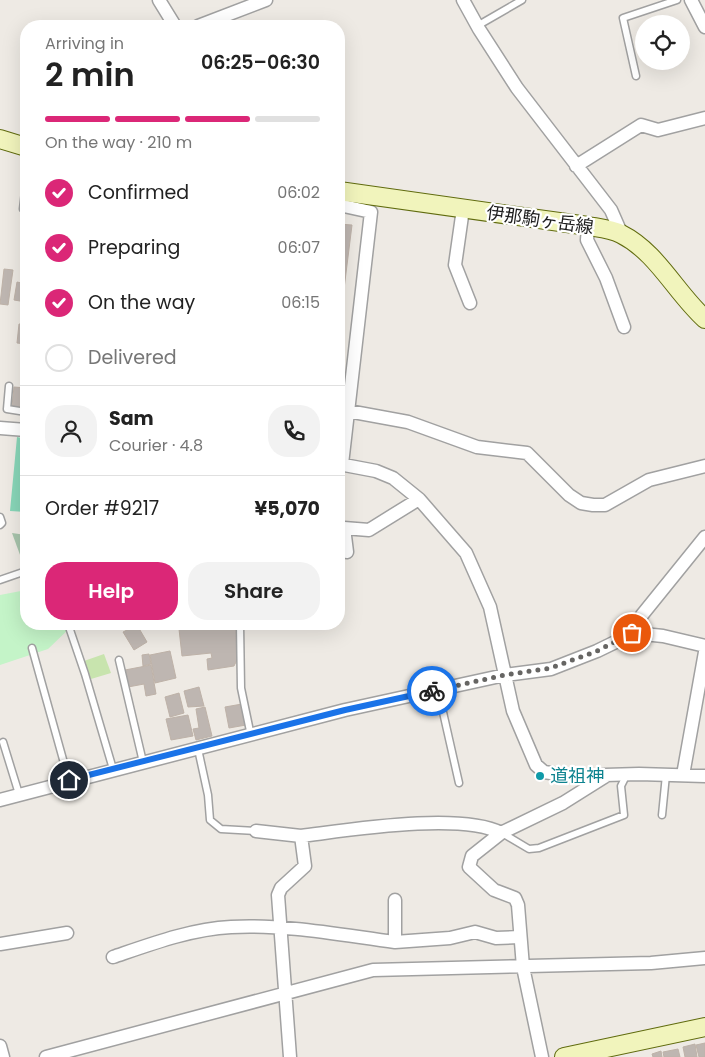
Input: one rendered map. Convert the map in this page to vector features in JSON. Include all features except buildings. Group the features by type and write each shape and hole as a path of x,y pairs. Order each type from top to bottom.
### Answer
{"main road":[{"path":"0,139 20,145"},
{"name":"伊那駒ヶ岳線","path":"345,192 588,226 622,234 648,254 693,308 705,319"},
{"path":"564,1057 705,1027"}],"street":[{"path":"160,0 172,20"},
{"path":"212,20 266,0"},
{"path":"463,0 477,26 517,88 611,210 622,234"},
{"path":"691,0 705,26"},
{"path":"576,166 641,124 658,130 705,118"},
{"path":"345,206 371,212 345,434"},
{"path":"463,209 454,266 470,303"},
{"path":"588,226 587,240 606,278 624,327"},
{"path":"348,412 408,422 477,447 527,453 569,495 581,503 593,505 605,505 649,480 705,466"},
{"path":"0,428 20,430"},
{"path":"345,465 376,471 393,478 419,499 452,535 473,566 490,606 512,711 536,765 544,772 572,776 705,776"},
{"path":"345,528 369,530 419,499"},
{"path":"345,536 347,552"},
{"path":"634,633 642,615 705,537"},
{"path":"0,800 69,780 251,736 345,710 505,675 551,668 597,651 634,633 663,636 705,646"},
{"path":"683,775 705,652"},
{"path":"542,1057 523,967 519,937 518,905 515,898 494,890 469,868 472,856 502,832 563,803 606,776"},
{"path":"256,831 302,836 352,830 447,823 489,826 502,832"},
{"path":"290,1057 278,895 280,888 305,866 302,836"},
{"path":"395,900 395,942"},
{"path":"113,957 176,936 230,927 281,928 395,942 450,938 475,932 496,938 519,937"},
{"path":"0,944 67,933"},
{"path":"46,1057 373,970 651,963 705,958"},
{"path":"0,1046 3,1057"}],"lane":[{"path":"477,26 522,0"},
{"path":"636,76 623,18 678,0"},
{"path":"9,386 7,409 20,411"},
{"path":"0,516 0,525"},
{"path":"0,580 20,573"},
{"path":"70,630 113,769"},
{"path":"240,630 241,688 251,736"},
{"path":"32,648 69,780"},
{"path":"119,660 143,762"},
{"path":"438,690 459,783"},
{"path":"3,742 19,794"},
{"path":"198,749 208,795 210,820 221,829 256,831"},
{"path":"662,815 666,775"},
{"path":"502,832 529,849 539,848 624,816 621,786 626,776"}],"green space":[{"path":"17,437 20,438 20,512 10,511"},
{"path":"12,533 20,534 20,555"},
{"path":"20,591 20,630 68,630 48,649 0,665 0,595"},
{"path":"104,654 111,673 91,679 84,661"}],"way so far":[{"path":"432,691 505,675 551,668 597,651 632,633"}],"place":[{"name":"道祖神","path":"540,776"}],"route":[{"path":"69,780 251,736 345,710 432,691"}]}
